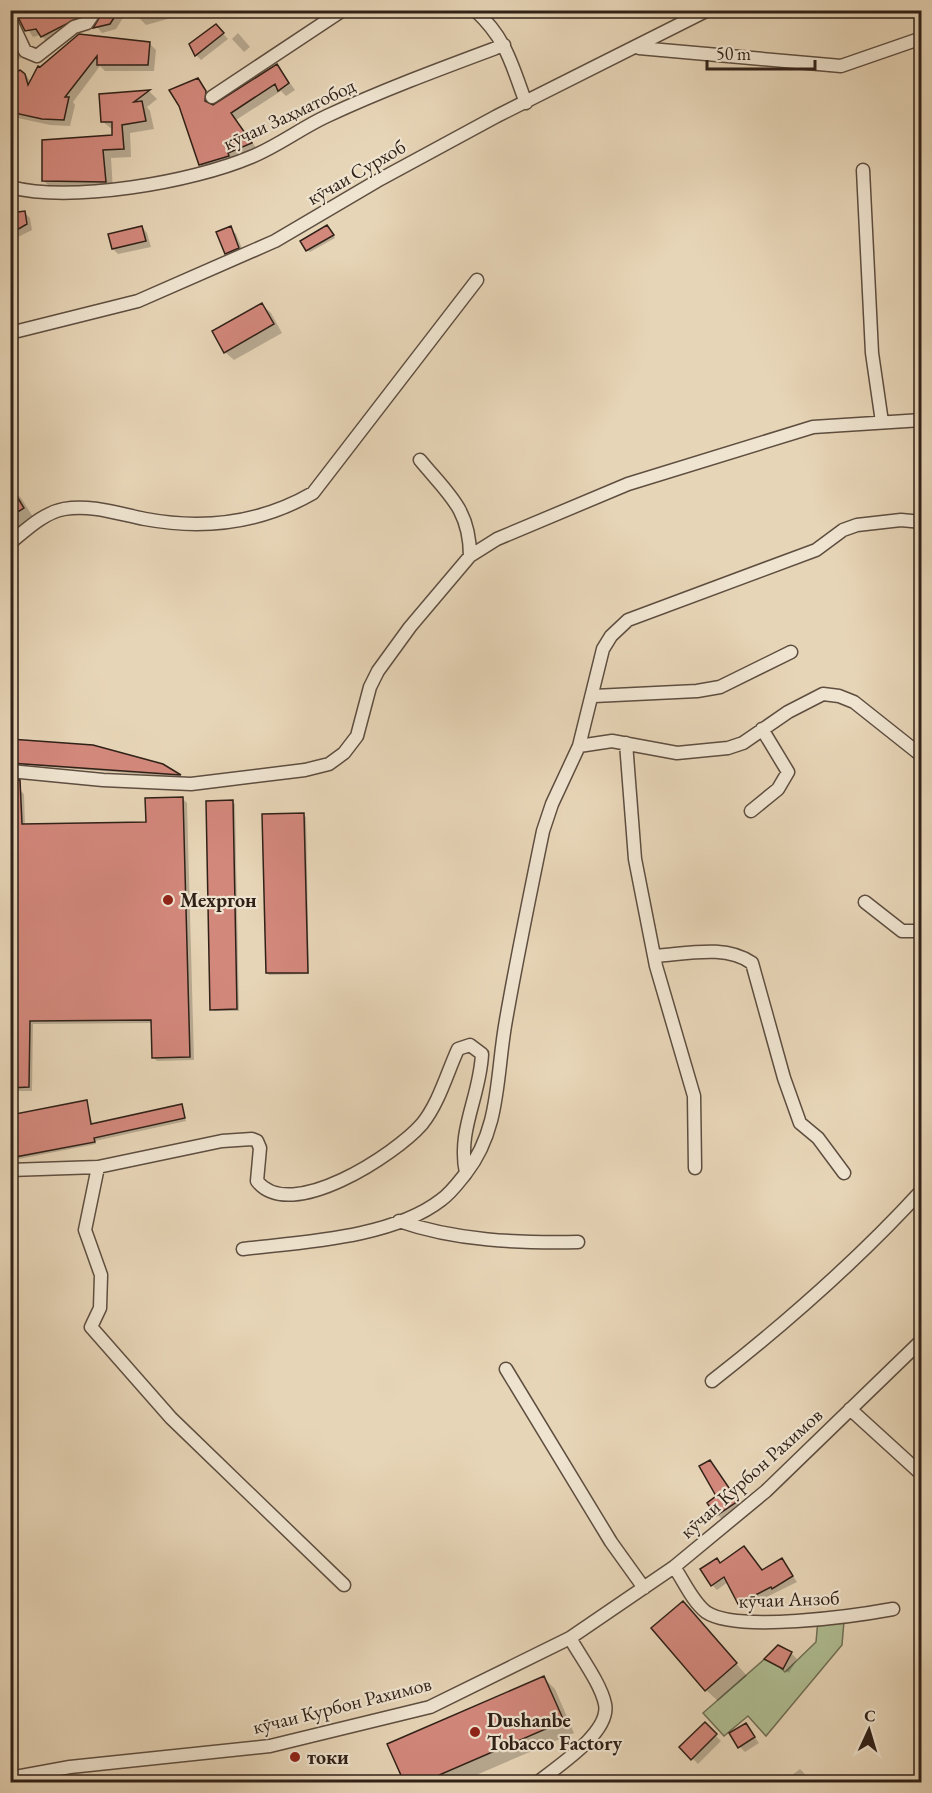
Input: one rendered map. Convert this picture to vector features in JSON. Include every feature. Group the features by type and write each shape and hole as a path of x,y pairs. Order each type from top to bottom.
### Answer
{"street":[{"path":"10,19 25,51 37,56 74,27 90,21 96,10"},
{"path":"212,97 343,10"},
{"path":"475,10 497,32 526,103"},
{"name":"кӯчаи Сурхоб","path":"10,333 138,301 275,242 377,181 708,10"},
{"path":"638,47 841,66 921,38"},
{"name":"кӯчаи Заҳматобод","path":"10,187 59,193 148,186 225,166 252,157 327,116 504,45"},
{"path":"864,170 872,353 882,422"},
{"path":"10,543 46,516 63,509 92,508 148,519 219,524 255,519 290,506 313,493 477,280"},
{"path":"10,771 103,780 191,784 305,770 329,764 344,753 357,736 370,687 378,671 470,556 497,539 628,484 813,427 921,420"},
{"path":"420,460 464,515 470,534 470,556"},
{"path":"243,1249 336,1237 399,1221 441,1200 480,1154 488,1134 497,1090 505,1023 543,831 552,804 579,746 594,696 603,649 611,636 628,620 816,550 843,530 858,525 901,520 921,522"},
{"path":"594,696 697,691 720,687 790,651"},
{"path":"579,746 612,741 677,753 699,752 742,743 812,698 824,694 839,696 854,702 921,756"},
{"path":"751,811 778,789 788,772 762,729"},
{"path":"626,743 635,859 654,956 694,1096 695,1168"},
{"path":"865,902 902,931 921,931"},
{"path":"654,956 719,951 739,954 752,963 784,1078 800,1123 818,1138 844,1173"},
{"path":"10,1170 98,1167 222,1141 252,1140 257,1142 260,1148 257,1181 264,1190 276,1195 324,1188 365,1170 397,1147 422,1123 442,1088 458,1049 470,1045 482,1054 481,1071 464,1131 462,1155 466,1173"},
{"path":"98,1167 85,1230 101,1275 100,1308 91,1327 171,1418 344,1585"},
{"path":"712,1381 771,1335 891,1224 921,1191"},
{"path":"399,1221 438,1233 528,1243 578,1242"},
{"name":"кӯчаи Курбон Рахимов","path":"10,1778 70,1767 270,1746 430,1707 570,1638 674,1567 766,1491 921,1340"},
{"path":"506,1369 611,1542 644,1588"},
{"path":"850,1409 918,1471 921,1470"},
{"name":"кӯчаи Анзоб","path":"674,1567 706,1611 727,1620 839,1618 893,1609"},
{"path":"538,1782 599,1731 605,1712 603,1697 570,1638"}],"green space":[{"path":"818,1620 844,1621 842,1645 766,1736 748,1716 724,1736 703,1713 768,1656 785,1672 816,1642"}],"building":[{"path":"10,10 86,10 82,16 41,37 36,29 25,31 17,15"},
{"path":"104,10 119,10 110,24 93,28"},
{"path":"216,24 224,33 195,56 189,44"},
{"path":"79,34 150,42 148,65 97,65 97,56 65,97 69,97 64,120 42,119 10,112 10,78 20,70 25,74 28,85 38,66 40,67"},
{"path":"277,64 289,83 278,91 275,84 231,113 252,143 228,153 229,156 199,165 179,106 169,90 198,78 206,91 205,101 213,105"},
{"path":"150,90 134,102 142,101 146,121 122,125 124,149 103,150 106,182 42,181 42,140 112,135 112,122 101,122 99,94"},
{"path":"25,211 27,224 10,234 10,213"},
{"path":"327,225 334,235 306,251 300,241"},
{"path":"142,226 146,241 112,249 108,234"},
{"path":"231,226 239,248 225,254 216,232"},
{"path":"262,303 274,324 224,353 212,331"},
{"path":"10,485 24,508 10,517"},
{"path":"10,739 93,745 163,764 181,775 10,763"},
{"path":"10,779 20,780 22,824 146,822 145,798 183,797 190,1057 152,1058 151,1020 30,1021 29,1087 10,1088"},
{"path":"233,800 237,1009 210,1010 206,801"},
{"path":"304,813 308,973 266,973 262,814"},
{"path":"87,1100 91,1124 182,1104 185,1118 94,1138 95,1142 15,1157 10,1115"},
{"path":"710,1460 738,1501 716,1516 707,1503 716,1496 699,1466"},
{"path":"744,1546 762,1570 782,1558 793,1576 772,1589 771,1587 738,1604 724,1577 711,1586 700,1569 717,1558 720,1563"},
{"path":"683,1601 737,1663 705,1691 651,1628"},
{"path":"778,1645 792,1652 783,1669 764,1659"},
{"name":"Dushanbe Tobacco Factory","path":"544,1676 564,1721 423,1782 404,1782 387,1744"},
{"path":"705,1722 717,1734 691,1760 679,1747"},
{"path":"746,1723 755,1737 738,1748 729,1733"}],"place":[{"name":"Мехргон","path":"168,900"},
{"name":"Dushanbe Tobacco Factory","path":"475,1732"},
{"name":"токи","path":"295,1757"}]}
